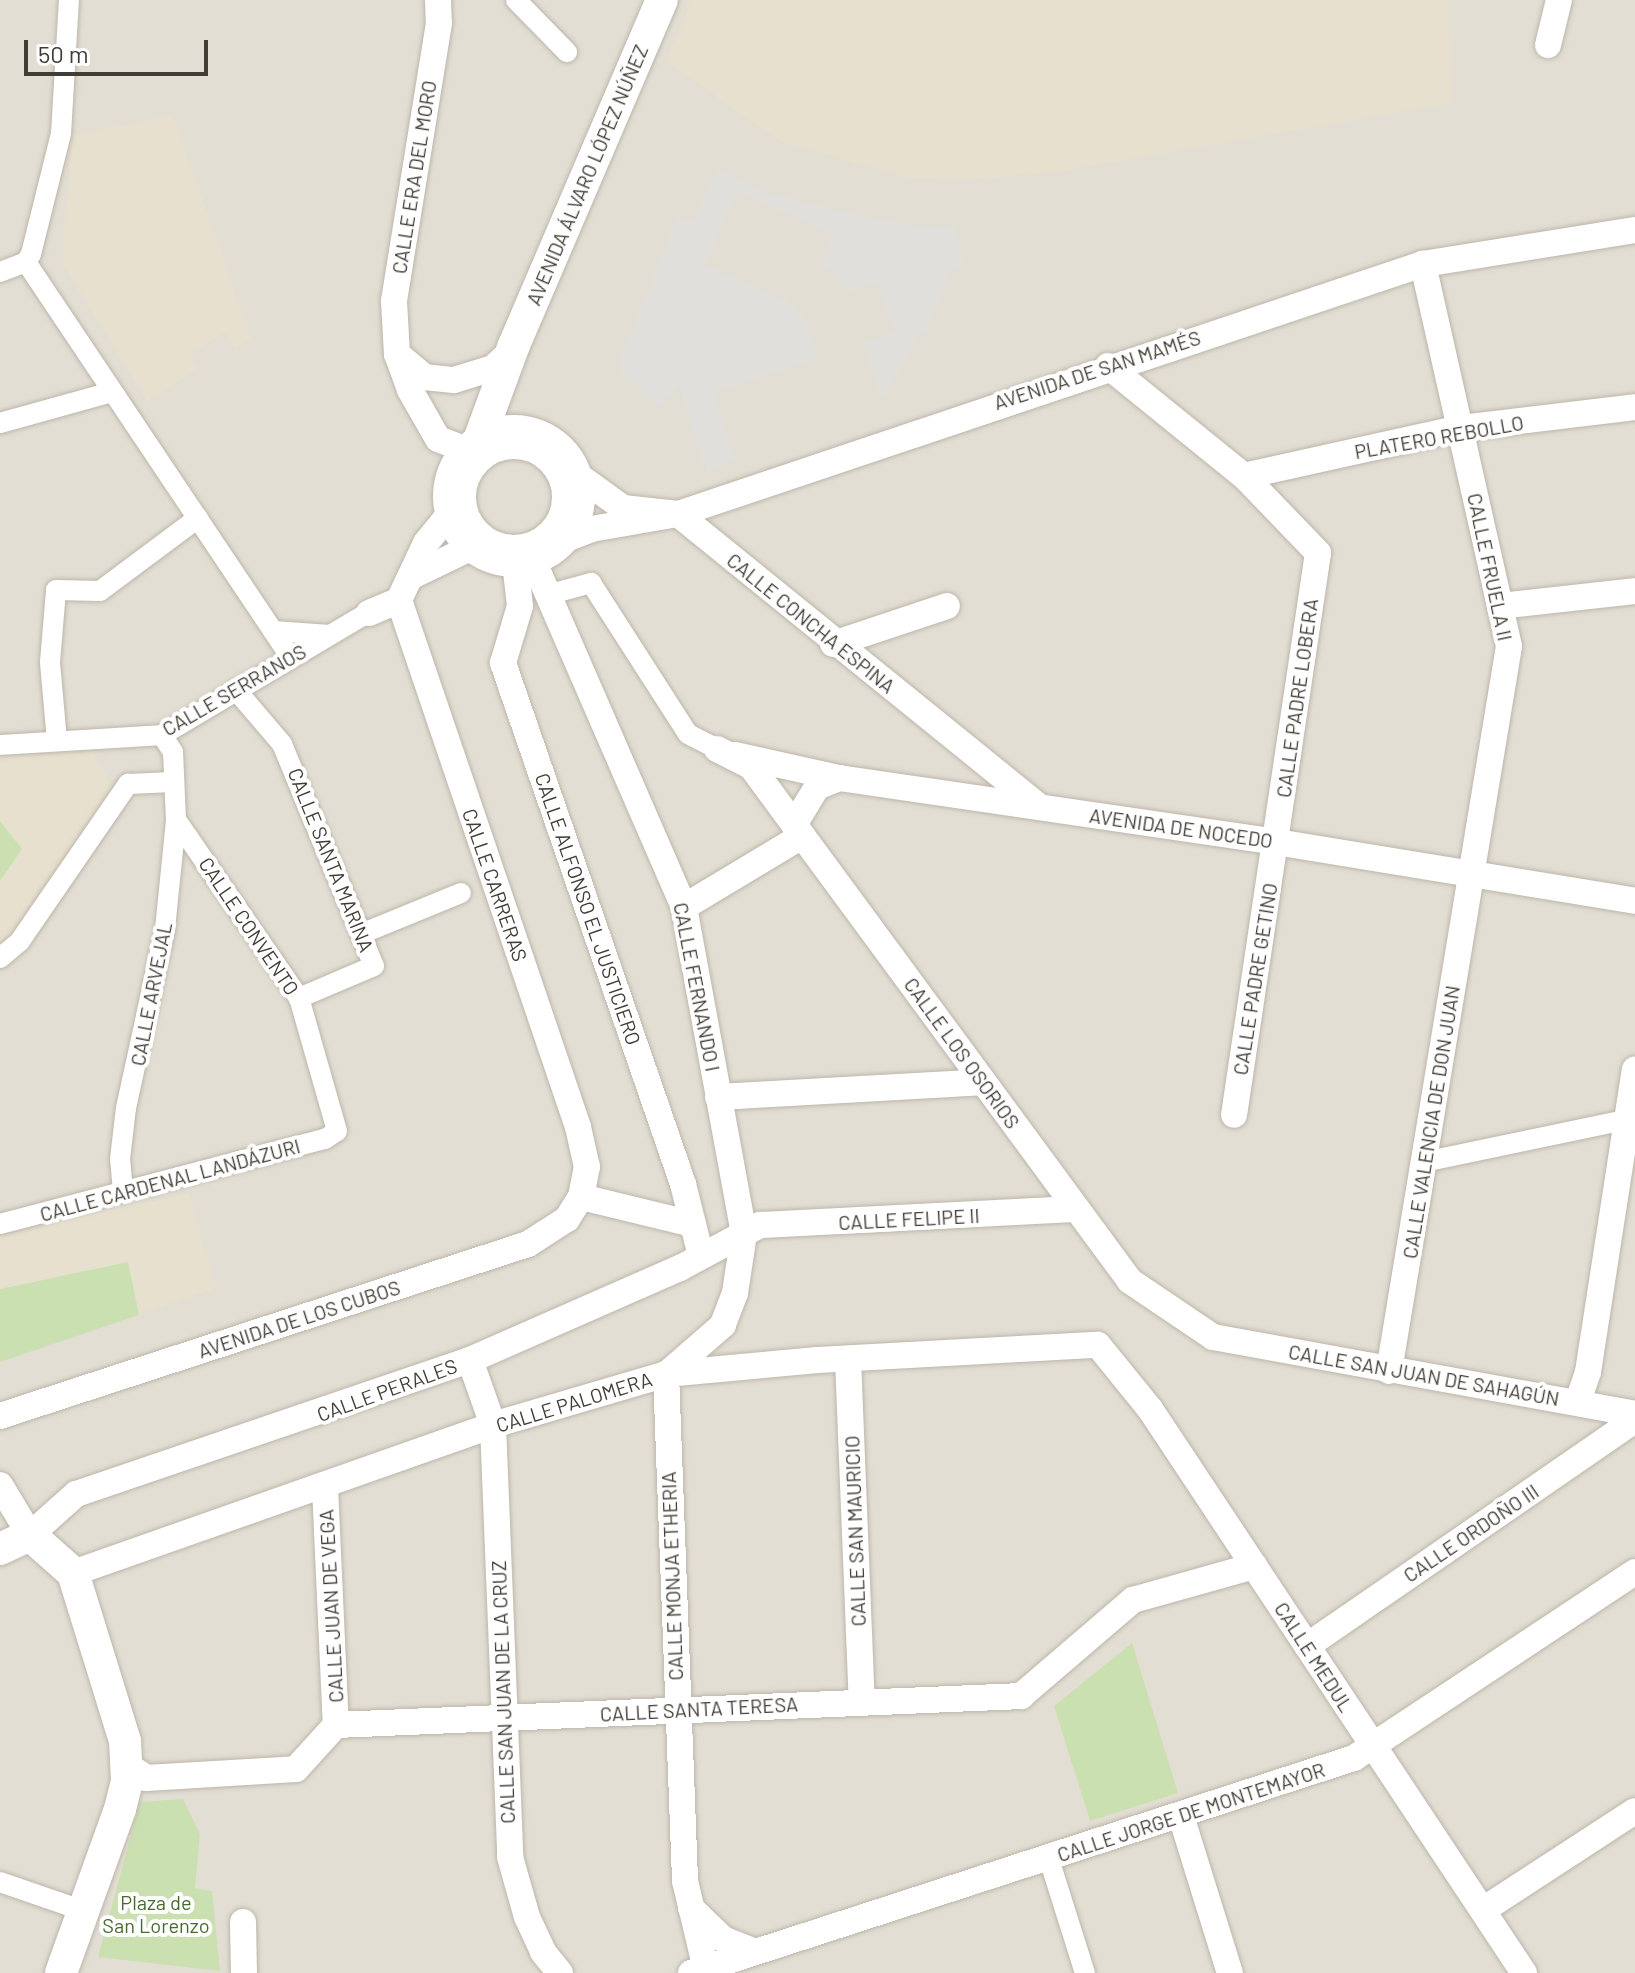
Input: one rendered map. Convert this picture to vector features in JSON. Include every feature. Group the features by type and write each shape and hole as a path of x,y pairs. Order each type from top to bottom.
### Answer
{"street":[{"path":"69,0 61,134 28,258 112,392 291,658"},
{"name":"CALLE ERA DEL MORO","path":"438,0 439,23 394,301 397,354 410,390 438,439 481,447"},
{"path":"516,0 567,52"},
{"name":"AVENIDA ÁLVARO LÓPEZ NÚÑEZ","path":"451,512 449,484 481,447 512,350 662,0"},
{"path":"1548,45 1559,0"},
{"name":"AVENIDA DE SAN MAMÉS","path":"576,474 623,508 678,514 1108,366 1423,264 1635,230"},
{"path":"0,272 28,258"},
{"name":"CALLE FRUELA II","path":"1423,264 1509,646 1471,873"},
{"path":"397,354 424,377 454,380 493,368 512,350"},
{"name":"AVENIDA ÁLVARO LÓPEZ NÚÑEZ","path":"512,350 508,397 527,432"},
{"path":"1108,366 1244,476"},
{"path":"0,423 112,392"},
{"name":"PLATERO REBOLLO","path":"1244,476 1460,428 1635,407"},
{"path":"481,447 537,455 561,486 559,514 541,536 528,543 499,543 470,516 470,478 481,447 494,433 527,432 557,447 576,474 579,509 563,540"},
{"name":"CALLE PADRE LOBERA","path":"1244,476 1318,553 1276,842"},
{"path":"399,600 426,543 451,512 461,535 474,546 524,561 591,529 678,514"},
{"name":"CALLE CONCHA ESPINA","path":"678,514 833,644 1037,806"},
{"path":"57,741 50,662 56,590 100,591 198,518"},
{"path":"412,576 474,546"},
{"name":"CALLE FERNANDO I","path":"524,561 547,595 684,907 744,1234 735,1293 723,1325 700,1350 666,1374"},
{"name":"CALLE ALFONSO EL JUSTICIERO","path":"524,561 520,606 503,663 693,1224 701,1256"},
{"name":"CALLE LOS OSORIOS","path":"547,595 591,583 688,734 751,766 1130,1281 1213,1337"},
{"path":"1500,606 1635,591"},
{"name":"CALLE SERRANOS","path":"0,745 162,735 330,635 399,600"},
{"name":"CALLE CARRERAS","path":"399,600 578,1127 587,1167 581,1197"},
{"path":"833,644 947,606"},
{"path":"273,631 330,635"},
{"name":"CALLE SANTA MARINA","path":"236,690 282,744 374,966 299,998"},
{"name":"CALLE ARVEJAL","path":"123,1192 120,1159 126,1108 163,942 176,820 173,752 162,735"},
{"name":"AVENIDA DE NOCEDO","path":"722,751 839,778 1276,842 1635,901"},
{"path":"684,907 798,831 817,787 839,778"},
{"path":"0,958 20,941 128,784 174,788"},
{"name":"CALLE CONVENTO","path":"176,820 299,998 337,1131"},
{"name":"CALLE PADRE GETINO","path":"1234,1115 1276,842"},
{"name":"CALLE VALENCIA DE DON JUAN","path":"1389,1371 1471,873"},
{"path":"361,934 461,893"},
{"path":"1578,1401 1588,1372 1631,1119 1635,1070"},
{"path":"718,1097 983,1082"},
{"path":"1424,1162 1631,1119"},
{"name":"CALLE CARDENAL LANDÁZURI","path":"0,1224 325,1139 337,1131"},
{"path":"581,1197 693,1224"},
{"name":"AVENIDA DE LOS CUBOS","path":"0,1416 528,1244 567,1219 581,1197"},
{"name":"CALLE FELIPE II","path":"744,1234 760,1225 1076,1209"},
{"name":"CALLE PERALES","path":"30,1535 76,1494 470,1360 744,1234"},
{"name":"CALLE SAN JUAN DE SAHAGÚN","path":"1213,1337 1389,1371 1578,1401 1635,1414"},
{"name":"CALLE PALOMERA","path":"73,1573 325,1487 493,1425 666,1374 725,1367 1098,1345"},
{"name":"CALLE MEDUL","path":"1098,1345 1150,1409 1524,1973"},
{"path":"700,1350 725,1367"},
{"name":"CALLE SAN MAURICIO","path":"848,1359 862,1702"},
{"name":"CALLE SAN JUAN DE LA CRUZ","path":"470,1360 493,1425 510,1857 541,1963 560,1973"},
{"name":"CALLE MONJA ETHERIA","path":"666,1374 677,1710 691,1908 701,1971"},
{"name":"CALLE ORDOÑO III","path":"1307,1646 1635,1420"},
{"path":"0,1485 30,1535 73,1573 118,1709 127,1765 120,1809 61,1973"},
{"name":"CALLE JUAN DE VEGA","path":"325,1487 336,1725"},
{"path":"0,1549 30,1535"},
{"name":"CALLE SANTA TERESA","path":"336,1725 1021,1696 1133,1600 1254,1566"},
{"name":"CALLE JORGE DE MONTEMAYOR","path":"701,1971 752,1951 1181,1816 1375,1748 1635,1572"},
{"path":"127,1765 146,1778 296,1769 336,1725"},
{"path":"1483,1910 1635,1811"},
{"path":"1181,1816 1230,1973"},
{"path":"1049,1859 1085,1973"},
{"path":"0,1882 84,1911"},
{"path":"691,1908 723,1939 752,1951"},
{"path":"243,1922 244,1973"}],"shaded area":[{"path":"0,0 1635,0 1635,1973 0,1973"},
{"path":"692,0 1449,0 1451,103 1060,171 977,179 907,177 780,141 666,61"},
{"path":"173,116 251,337 236,347 226,331 190,353 198,369 147,400 62,263 73,135"},
{"path":"717,169 774,195 851,214 924,228 953,226 964,259 948,276 926,332 919,334 882,399 864,342 895,332 877,282 848,291 822,263 833,234 737,191 704,265 788,302 806,321 819,359 713,393 735,460 707,473 679,387 659,406 618,367 679,216 693,223"},
{"path":"92,752 114,788 17,931 0,946 0,756"},
{"path":"189,1193 216,1288 0,1362 0,1236"}],"green space":[{"path":"0,821 22,849 0,881"},
{"path":"128,1262 139,1315 0,1362 0,1289"},
{"path":"1132,1643 1178,1793 1090,1821 1054,1706"},
{"name":"Plaza de San Lorenzo","path":"183,1799 200,1834 195,1888 212,1891 220,1971 98,1957 140,1802"}]}
